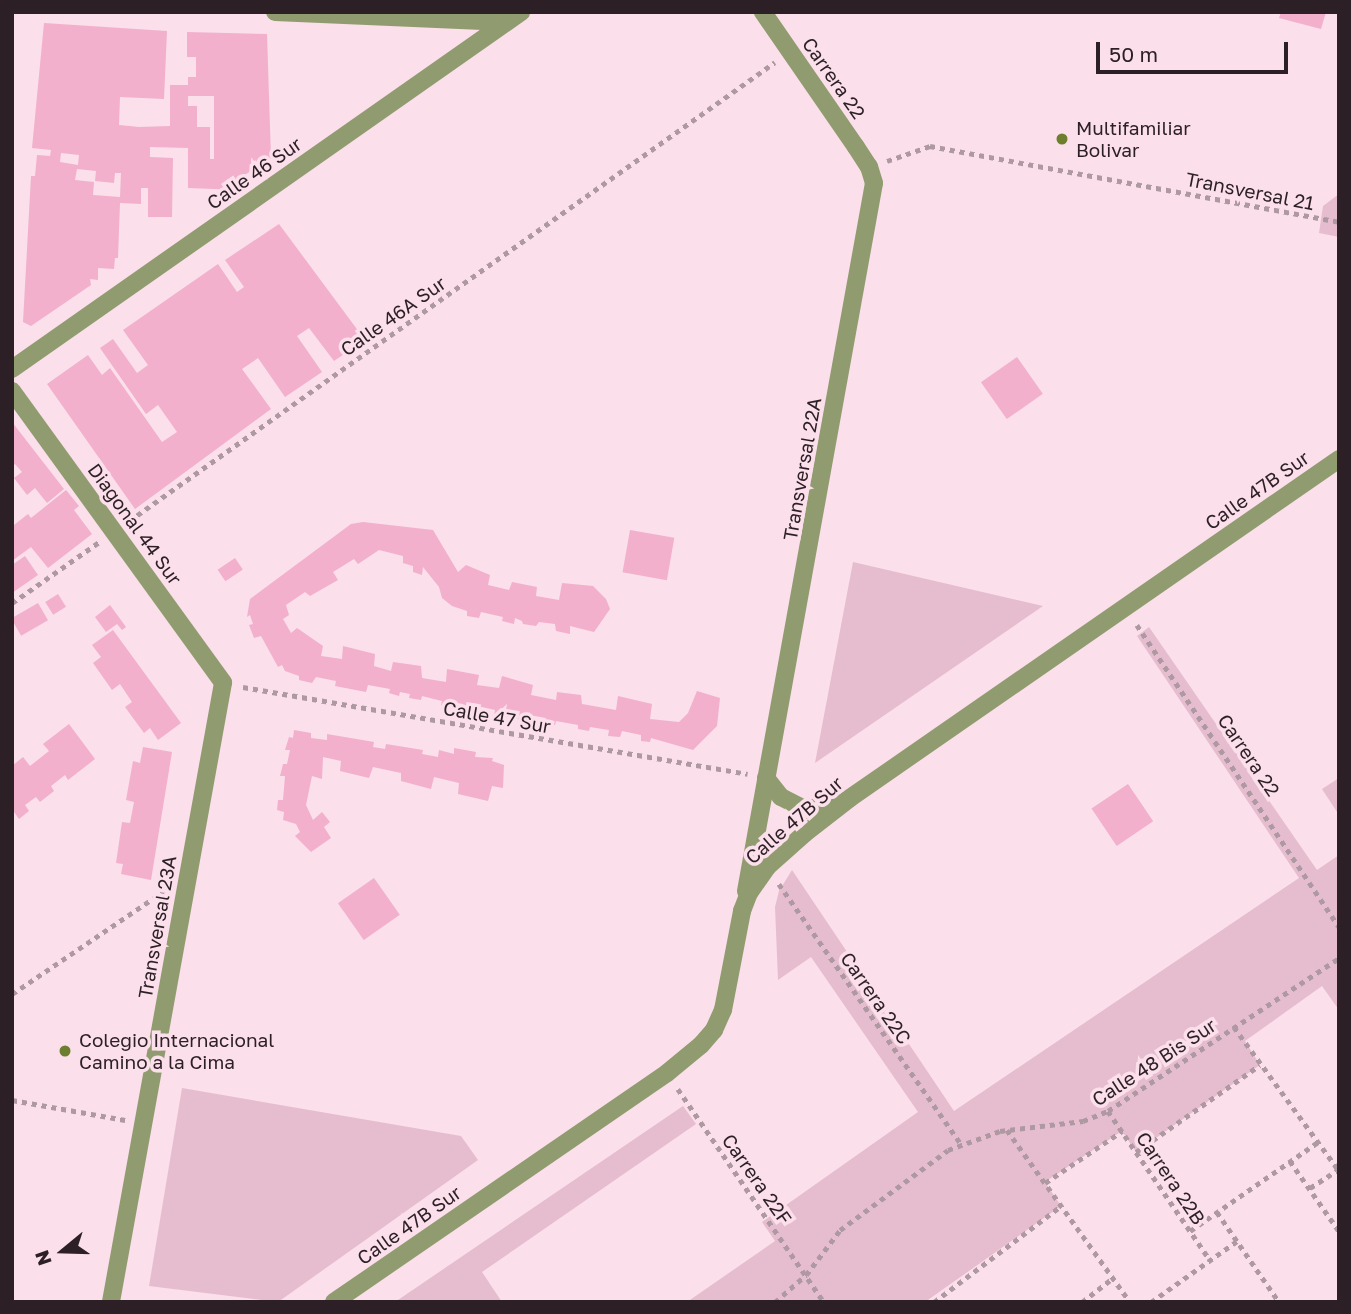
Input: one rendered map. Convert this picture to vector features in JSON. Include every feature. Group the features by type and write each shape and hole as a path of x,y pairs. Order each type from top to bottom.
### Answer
{"street":[{"path":"275,12 512,16"},
{"name":"Carrera 22","path":"764,12 869,167"},
{"name":"Calle 46 Sur","path":"12,369 512,16"},
{"name":"Transversal 22A","path":"742,911 873,198 874,183 869,167"},
{"name":"Diagonal 44 Sur","path":"12,391 223,683"},
{"name":"Calle 47B Sur","path":"334,1302 667,1073 701,1045 719,1020 742,911 755,882 767,867 850,798 1339,459"},
{"name":"Transversal 23A","path":"111,1302 223,683"},
{"path":"766,778 781,797 806,810 850,798"}],"path":[{"name":"Calle 46A Sur","path":"12,603 790,51"},
{"name":"Transversal 21","path":"869,167 930,146 1339,222"},
{"name":"Carrera 22","path":"1125,607 1339,927"},
{"name":"Calle 47 Sur","path":"223,683 766,778"},
{"name":"Carrera 22C","path":"767,867 961,1144"},
{"path":"12,994 188,875"},
{"name":"Calle 48 Bis Sur","path":"775,1302 806,1275 840,1230 948,1150 1007,1130 1083,1121 1108,1111 1339,958"},
{"path":"1234,1027 1338,1169 1310,1188"},
{"path":"1136,1152 1261,1065"},
{"name":"Carrera 22F","path":"667,1073 824,1302"},
{"path":"12,1100 143,1124"},
{"name":"Carrera 22B","path":"1108,1111 1210,1260"},
{"path":"1007,1130 1130,1302"},
{"path":"1045,1183 1122,1131"},
{"path":"1190,1231 1318,1142"},
{"path":"1290,1161 1339,1231"},
{"path":"937,1301 1061,1206"},
{"name":"Carrera 22B","path":"1217,1212 1279,1302"},
{"path":"1151,1302 1237,1241"},
{"path":"1085,1301 1113,1278"}],"shaded area":[{"path":"1339,194 1339,237 1319,233 1323,206"},
{"path":"853,562 1043,606 815,763"},
{"path":"1149,627 1317,870 1339,855 1339,1010 1322,986 1245,1041 1260,1065 1136,1152 1122,1131 1045,1182 1061,1206 925,1302 687,1302 775,1241 762,1222 918,1112 811,957 778,980 775,907 779,891 792,870 954,1111 1299,878 1137,636"},
{"path":"1339,778 1339,815 1322,789"},
{"path":"182,1088 461,1136 478,1160 278,1302 149,1286"},
{"path":"683,1106 696,1124 482,1272 502,1302 395,1302"}],"building":[{"path":"1281,12 1326,12 1321,29 1279,18"},
{"path":"44,23 167,31 164,99 120,97 119,125 139,127 170,126 170,85 188,85 188,77 196,77 196,57 187,57 187,32 267,34 271,158 240,178 240,190 188,188 188,148 150,147 150,157 173,158 172,217 148,217 148,188 141,188 141,204 120,203 118,258 115,258 114,269 98,268 98,280 90,279 91,285 31,326 23,322 31,176 35,176 37,155 50,156 51,150 32,148","holes":["188,96 214,96 214,159 210,159 210,127 197,127 197,106 188,106","61,153 79,155 78,165 60,162","77,169 96,171 95,181 114,183 115,173 121,173 120,197 93,195 94,182 75,180"]},
{"path":"279,224 365,340 334,361 309,328 297,336 322,372 285,397 258,358 242,369 271,409 135,509 47,384 88,355 102,375 110,368 162,442 177,432 158,405 146,414 100,348 113,339 137,373 148,365 123,330 218,264 237,292 244,287 225,260"},
{"path":"1017,357 1043,394 1007,419 981,382"},
{"path":"12,422 64,489 47,503 35,488 27,495 14,478 22,472 15,464 12,467"},
{"path":"66,490 79,506 74,510 92,534 48,568 31,547 12,561 12,522 14,525 28,514 31,518"},
{"path":"363,522 433,530 458,572 466,565 490,575 488,585 509,590 512,582 537,587 536,596 559,600 562,583 593,586 606,599 610,609 594,632 570,626 570,634 556,631 555,624 539,622 536,626 523,624 515,618 514,624 502,621 503,617 481,612 479,618 467,616 467,611 452,606 442,598 439,587 423,567 422,575 413,572 413,566 403,563 403,556 379,550 358,564 354,559 333,572 338,580 310,596 305,592 286,605 289,615 283,619 291,633 297,628 323,646 321,656 342,659 343,646 375,654 374,666 391,671 393,662 421,666 422,678 446,682 447,669 479,675 477,685 499,688 502,676 533,685 531,695 556,700 557,692 581,695 582,704 616,710 618,696 652,704 650,719 679,722 688,713 697,691 720,698 717,726 693,750 651,738 650,742 641,741 641,735 622,731 620,737 608,736 609,730 590,727 589,731 578,729 578,725 556,721 555,725 545,723 546,718 529,715 528,721 517,719 517,715 508,713 507,718 494,716 495,710 473,705 472,710 461,709 463,704 452,702 451,707 441,705 442,701 422,696 421,700 409,698 410,694 400,692 399,696 389,693 390,689 368,685 366,692 335,686 336,681 316,677 312,683 299,680 299,676 285,671 282,665 278,667 261,636 254,638 249,625 253,624 250,615 247,617 250,599 351,524"},
{"path":"630,530 674,538 667,580 623,572"},
{"path":"25,556 38,575 12,593 12,565"},
{"path":"235,558 243,570 225,581 218,570"},
{"path":"58,594 66,607 53,615 45,602"},
{"path":"38,603 48,620 21,636 12,618"},
{"path":"110,605 126,627 122,630 117,624 106,632 95,617"},
{"path":"113,630 181,723 158,740 150,728 144,733 125,707 132,702 120,684 112,690 93,663 101,657 92,645"},
{"path":"69,724 95,759 68,780 65,775 51,786 54,791 40,802 36,797 25,805 29,811 19,819 14,812 12,814 12,766 23,757 30,766 49,751 43,744"},
{"path":"294,730 311,733 311,738 327,740 327,734 374,742 373,747 385,749 386,744 423,750 422,754 438,757 439,750 454,754 454,748 476,752 475,757 493,758 492,761 504,765 503,788 492,786 488,801 458,794 459,783 434,777 431,789 401,781 401,773 373,767 369,778 340,771 341,761 323,757 322,779 312,776 306,805 313,820 322,812 330,822 324,827 331,838 311,852 295,836 300,832 296,824 283,820 284,812 277,810 278,800 283,800 285,776 280,776 283,764 287,764 290,750 285,750 289,737 293,738"},
{"path":"143,747 172,752 151,880 121,874 123,864 116,863 122,822 130,823 134,802 126,800 133,761 140,763"},
{"path":"1128,784 1153,821 1117,846 1092,809"},
{"path":"374,878 400,915 364,940 338,903"}],"place":[{"name":"Multifamiliar Bolivar","path":"1062,139"},
{"name":"Colegio Internacional Camino a la Cima","path":"65,1051"}]}
